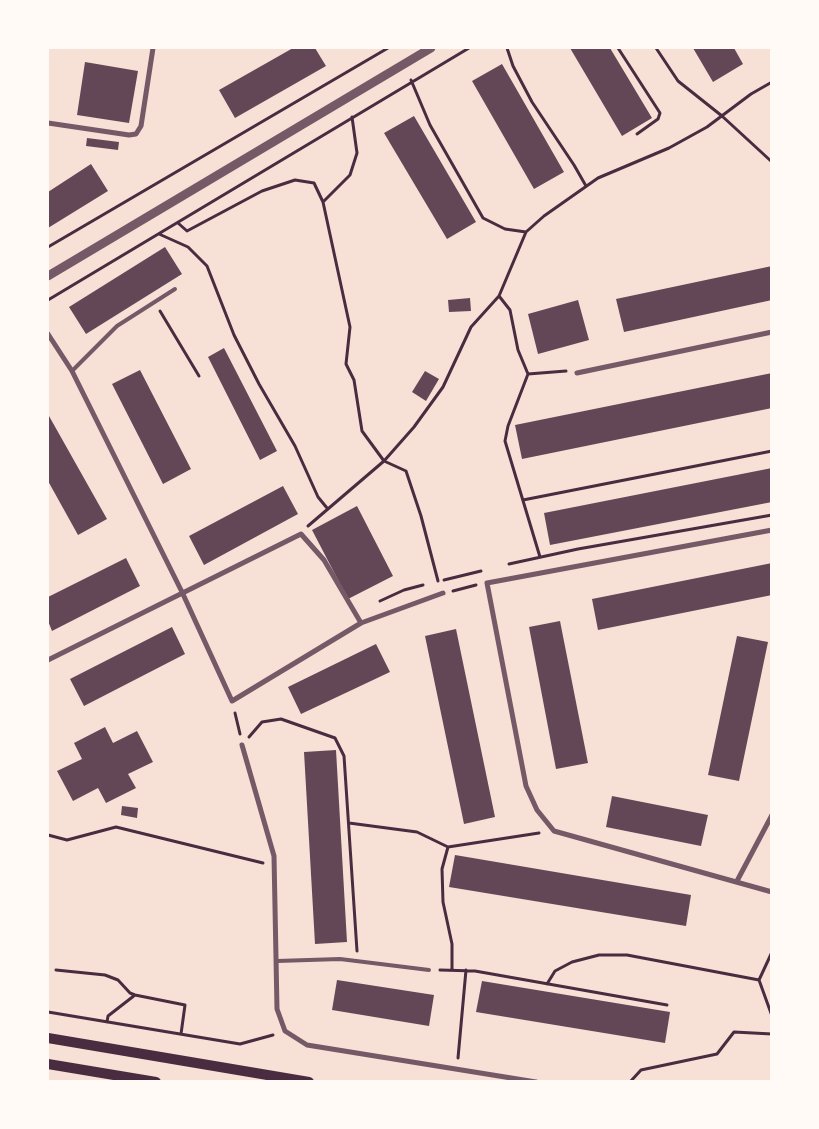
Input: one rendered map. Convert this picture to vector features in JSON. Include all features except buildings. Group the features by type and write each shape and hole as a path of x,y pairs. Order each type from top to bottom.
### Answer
{"main road":[{"path":"48,1038 309,1082"},
{"path":"48,1064 156,1082"}],"street":[{"path":"48,123 129,135 136,134 141,126 153,48"},
{"path":"48,276 431,48"},
{"path":"576,373 772,332"},
{"path":"48,334 72,371 182,592 232,701 361,623 442,593"},
{"path":"772,530 487,582 526,786 537,810 554,831 772,892"},
{"path":"48,660 301,534 324,560 361,623"},
{"path":"242,745 274,856 277,1009 285,1031 307,1045 536,1082"},
{"path":"737,881 772,815"}],"lane":[{"path":"72,371 117,326 175,289"},
{"path":"277,960 340,959 429,970"}],"path":[{"path":"48,247 388,48"},
{"path":"48,300 469,48"},
{"path":"507,48 532,102 586,186"},
{"path":"618,48 660,113 658,119 637,134"},
{"path":"656,48 678,81 722,116 772,162"},
{"path":"400,66 412,81 430,125 484,218 505,229 526,232"},
{"path":"301,534 327,508 384,461 414,427 443,387 471,327 499,296 526,232 544,216 598,178 669,148 707,127 751,94 772,82"},
{"path":"323,202 350,175 357,153 352,117"},
{"path":"178,222 187,231 262,191 295,180 314,184 323,202 350,327 346,364 354,380 362,431 384,461 406,471 421,516 438,581"},
{"path":"159,234 188,247 207,266 234,335 294,446 318,497 327,508"},
{"path":"499,296 510,310 518,350 528,374 508,426 505,441 544,572"},
{"path":"154,302 198,376"},
{"path":"528,374 568,371 576,373"},
{"path":"522,500 772,451"},
{"path":"442,593 487,582"},
{"path":"232,701 242,745"},
{"path":"242,745 262,722 281,719 335,738 344,756 358,961"},
{"path":"348,823 417,832 448,847 554,831"},
{"path":"48,835 67,840 116,827 274,866"},
{"path":"448,847 442,869 443,902 452,944 452,970"},
{"path":"772,952 759,980 772,1016"},
{"path":"547,984 555,971 572,962 599,955 627,955 759,980"},
{"path":"56,970 106,975 118,980 135,995 185,1004 181,1034"},
{"path":"429,970 466,970 667,1005"},
{"path":"457,1069 466,970"},
{"path":"107,1022 108,1016 135,995"},
{"path":"48,1012 240,1044 285,1031"},
{"path":"630,1082 641,1070 717,1054 734,1032 772,1034"}]}
